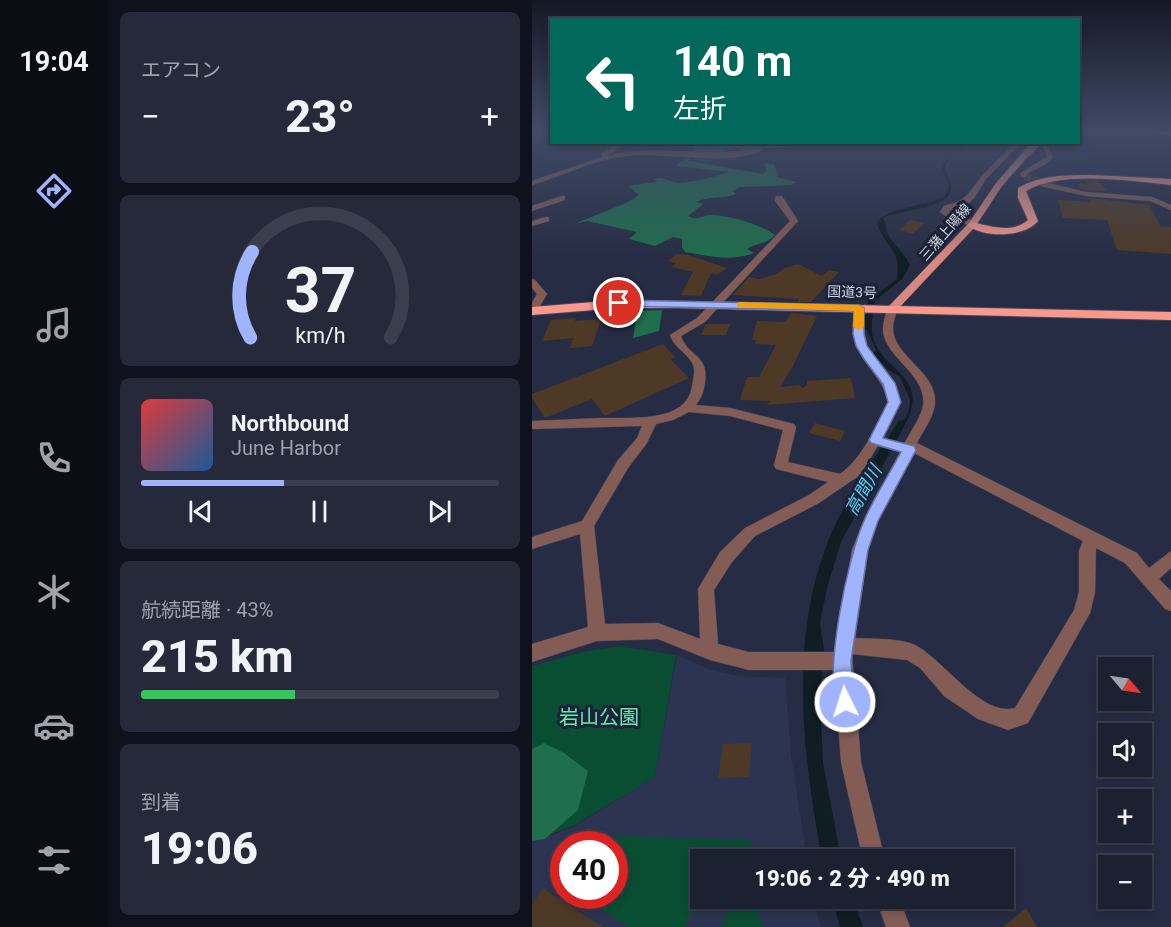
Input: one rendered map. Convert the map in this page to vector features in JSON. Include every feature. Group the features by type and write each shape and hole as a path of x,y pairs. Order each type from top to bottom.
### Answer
{"highway":[{"path":"974,222 1005,224 1018,218 1013,192 1020,182 1031,177 1064,173"},
{"path":"1121,173 1171,180"},
{"path":"1133,174 1142,173"},
{"path":"974,222 1010,231 1029,226 1033,221 1032,216 1021,196 1021,190 1025,185 1051,179 1089,177 1171,180"},
{"name":"国道3号","path":"532,311 619,303 1171,316"}],"main road":[{"name":"三潴上陽線","path":"886,309 974,222 1009,173"}],"street":[{"path":"532,183 559,173"},
{"path":"974,222 953,218 944,212 947,208 963,203 972,196 988,173"},
{"path":"1044,184 1086,194 1152,199 1171,208"},
{"path":"532,199 548,194"},
{"path":"532,209 562,198"},
{"path":"532,425 651,421 670,418 688,408 699,393 700,366 693,356 680,346 675,334 701,321 794,221 779,198"},
{"path":"532,224 546,219"},
{"path":"532,282 542,294 532,311"},
{"path":"710,651 706,589 726,558 750,532 814,499 854,471 878,441 895,402 889,383 862,346 859,334 861,308"},
{"path":"871,849 851,762 839,655 860,550 871,520 928,410 929,394 923,381 891,341 886,309"},
{"path":"688,408 730,412 790,427 781,465 842,480"},
{"path":"597,633 587,526 623,464 642,440 651,421"},
{"path":"878,441 907,448 1130,558 1171,604"},
{"path":"532,543 587,526"},
{"path":"532,653 597,633 658,631 710,651 749,661 800,661 839,655 910,652 926,662 951,689 985,711 1008,720 1021,716 1082,613 1087,592 1087,551 1090,543 1096,540"},
{"path":"1149,578 1171,558"},
{"path":"892,909 898,927"}],"shaded area":[{"path":"677,655 713,671 740,676 785,678 791,755 805,849 690,849 690,909 816,909 821,927 532,927 532,842 550,835 550,909 628,909 628,831 562,831 573,827 655,777"}],"green space":[{"path":"726,173 776,173 777,177 796,182 791,185 741,187 732,191 736,194 731,196 696,202 703,204 688,216 692,218 711,215 730,217 754,224 775,235 747,249 754,253 745,256 720,257 685,252 682,239 673,237 655,246 629,239 637,232 587,221 574,224 626,203 639,195 628,186 655,182 657,180 652,180 660,178 675,183"},
{"path":"662,310 659,331 633,338 637,311"},
{"name":"岩山公園","path":"621,646 676,655 655,777 573,826 559,831 550,831 550,834 532,841 532,666 587,651"},
{"path":"544,743 564,753 588,771 578,810 554,831 550,831 550,835 545,839 532,841 532,749"},
{"path":"628,836 751,840 751,849 690,849 690,909 694,909 685,927 628,927 601,909 628,909"},
{"path":"729,909 758,909 763,927 721,927"}],"water":[{"name":"高間川","path":"943,173 947,173 951,187 949,195 943,200 934,205 883,218 886,230 910,265 902,279 875,301 872,333 878,350 908,383 912,393 912,405 907,421 841,542 827,588 820,623 824,650 820,700 823,763 839,849 820,849 805,739 804,657 808,617 816,578 836,523 870,464 899,421 905,419 909,411 910,400 900,377 887,369 873,354 876,350 867,330 863,328 868,301 897,279 898,268 895,254 877,223 882,217 889,213 945,196 949,185"},
{"path":"835,909 857,909 863,927 840,927"}],"building":[{"path":"1085,181 1097,181 1108,191 1080,188 1077,184 1088,184"},
{"path":"1088,198 1149,205 1161,227 1171,227 1171,254 1117,250 1107,220 1063,218 1058,200 1091,202"},
{"path":"910,220 924,223 913,234 899,230"},
{"path":"677,254 688,255 727,268 717,275 711,273 701,296 681,295 693,272 672,267 676,263 667,261"},
{"path":"798,264 822,276 829,270 839,272 811,302 797,302 799,299 733,295 749,277 759,279"},
{"path":"791,313 817,316 793,366 780,387 799,385 803,388 807,385 807,381 851,378 855,398 767,405 770,401 740,400 747,377 759,377 776,345 755,344 756,340 752,340 757,321 786,322"},
{"path":"576,318 575,321 601,319 592,346 570,348 573,338 542,341 551,320"},
{"path":"706,324 730,324 726,335 701,335"},
{"path":"663,344 675,357 670,359 689,378 605,416 592,399 545,418 532,398 532,394"},
{"path":"815,423 845,431 840,441 809,433"},
{"path":"752,743 749,777 718,778 723,744"},
{"path":"543,888 550,893 550,909 575,909 602,927 532,927 532,904"},
{"path":"1026,908 1037,927 1003,927"}],"tunnel":[{"path":"1024,176 1044,184"}],"slow traffic":[{"path":"740,305 859,308 859,327"}],"route":[{"path":"619,303 859,308 858,323 862,346 889,383 895,402 875,440 909,450 871,520 860,550 842,661 845,702"}]}
